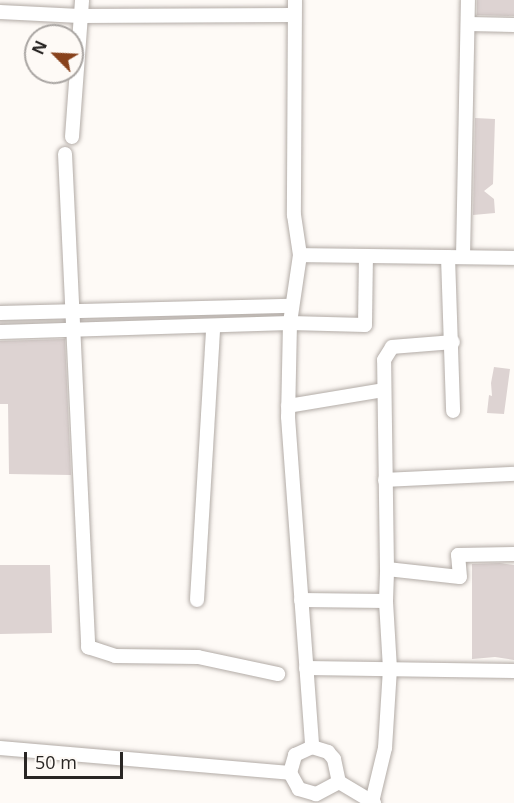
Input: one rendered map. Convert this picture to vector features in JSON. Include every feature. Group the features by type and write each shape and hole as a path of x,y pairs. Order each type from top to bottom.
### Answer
{"street":[{"path":"72,137 82,0"},
{"path":"294,0 294,215 300,255 290,323 288,406 312,747"},
{"path":"463,258 468,0"},
{"path":"0,12 80,16 294,15"},
{"path":"468,24 514,25"},
{"path":"65,153 75,329 88,648 115,656 198,657 278,674"},
{"path":"300,255 514,258"},
{"path":"0,332 290,323 365,325 366,256"},
{"path":"448,257 453,342 453,411"},
{"path":"0,313 292,306"},
{"path":"197,600 213,327"},
{"path":"339,782 325,791 307,793 293,782 290,773 295,755 312,747 328,752 334,759 339,782 373,802 385,748 390,669 386,601 384,360 392,347 453,342"},
{"path":"288,406 384,390"},
{"path":"385,480 514,474"},
{"path":"387,569 460,577 458,555 514,554"},
{"path":"301,600 386,601"},
{"path":"306,668 514,671"},
{"path":"0,748 290,773"}],"building":[{"path":"477,0 514,0 514,16 477,15"},
{"path":"475,118 495,119 493,184 484,191 494,199 495,213 473,215"},
{"path":"65,339 71,475 9,474 8,404 0,404 0,341"},
{"path":"494,367 510,369 504,414 487,413 489,395 492,396 491,383"},
{"path":"472,564 514,565 514,660 495,657 472,659"},
{"path":"0,565 50,565 52,633 0,634"}]}
